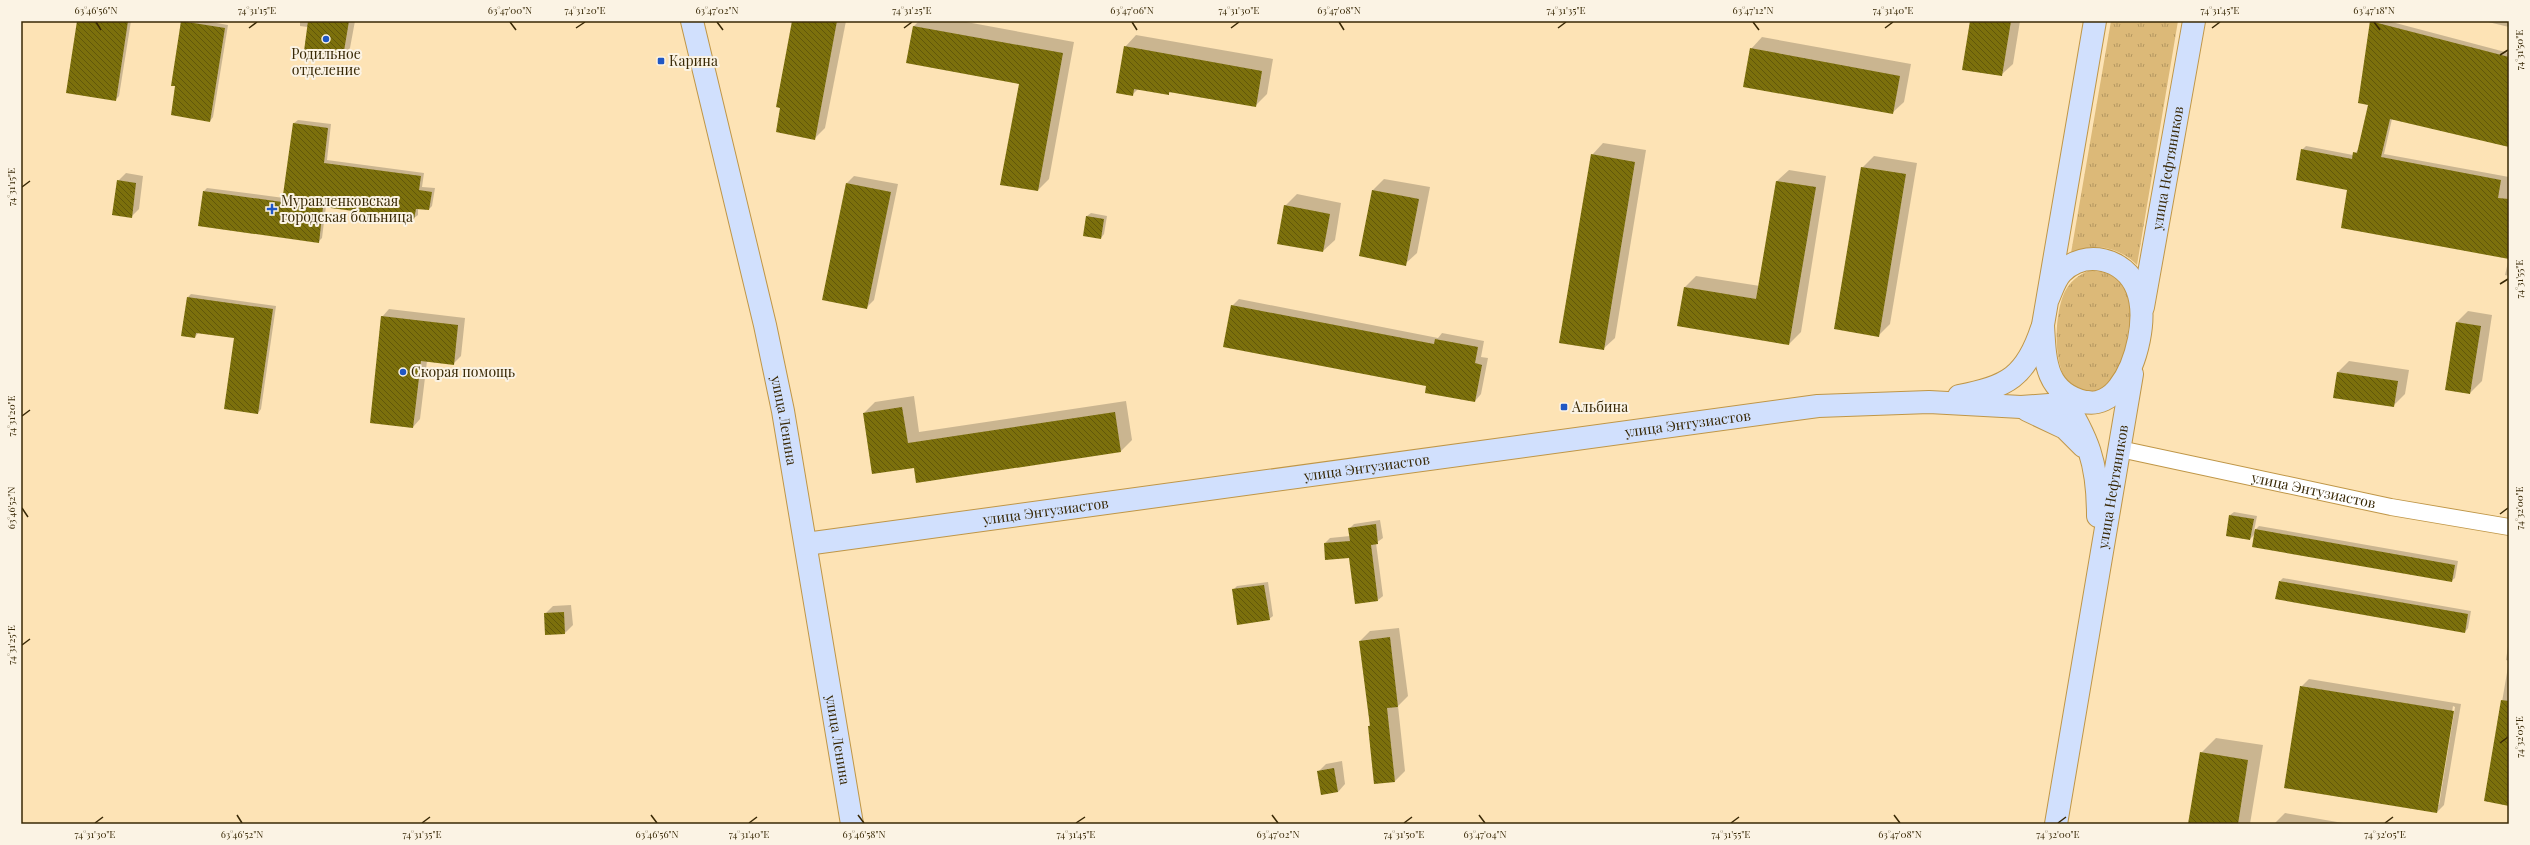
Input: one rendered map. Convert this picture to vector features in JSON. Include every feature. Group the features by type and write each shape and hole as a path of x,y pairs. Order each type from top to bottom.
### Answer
{"main road":[{"name":"улица Ленина","path":"692,21 765,325 790,445 852,824"},
{"name":"улица Нефтяников","path":"2093,597 2098,518 2096,471 2071,399 2048,367 2043,325 2095,21"},
{"name":"улица Нефтяников","path":"2056,824 2093,597 2120,449 2141,316 2194,21"},
{"name":"улица Нефтяников","path":"2048,299 2062,272 2080,260 2101,258 2120,267 2134,282 2137,289 2141,316"},
{"name":"улица Энтузиастов","path":"1929,402 1988,390 2009,380 2020,370 2034,349 2043,325"},
{"name":"улица Нефтяников","path":"2071,399 2098,402 2114,393 2125,379 2135,353"},
{"name":"улица Энтузиастов","path":"806,544 1721,417 1826,405 1929,402 2021,407 2071,399"},
{"path":"2021,407 2065,428 2092,457"}],"street":[{"name":"улица Энтузиастов","path":"2120,449 2391,507 2509,527"}],"green space":[{"path":"2111,21 2178,21 2137,265 2115,250 2106,248 2089,248 2071,253"},
{"path":"2088,271 2103,272 2117,278 2127,288 2132,307 2124,363 2109,383 2095,391 2088,392 2072,386 2065,378 2058,353 2057,323 2059,309 2067,288 2079,276"}],"building":[{"path":"77,21 128,21 116,101 66,93"},
{"path":"181,21 225,28 210,122 171,115 175,86 171,86"},
{"name":"Родильное отделение","path":"308,21 349,21 343,57 304,51"},
{"path":"792,21 837,21 815,140 776,132 780,108 776,107"},
{"path":"1970,21 2011,21 2002,76 1962,70"},
{"path":"2370,21 2509,57 2509,147 2390,119 2381,157 2501,180 2498,198 2509,199 2509,259 2341,228 2347,190 2296,180 2301,149 2352,159 2353,152 2357,153 2368,105 2358,103"},
{"path":"913,26 1063,53 1038,191 1000,185 1019,84 906,63"},
{"path":"1124,46 1262,71 1256,107 1169,92 1169,95 1134,89 1133,96 1116,93"},
{"path":"1750,48 1900,76 1893,114 1743,87"},
{"path":"293,123 328,128 324,163 421,176 419,190 432,192 429,210 416,209 414,219 323,207 319,243 198,226 203,191 282,202"},
{"path":"1591,154 1635,162 1604,350 1559,343"},
{"path":"1861,167 1906,174 1879,337 1834,329"},
{"path":"117,180 136,183 132,218 112,215"},
{"path":"1776,181 1816,187 1789,345 1677,326 1684,287 1756,299"},
{"path":"846,183 891,192 867,309 822,300"},
{"path":"1372,190 1419,199 1406,266 1359,256"},
{"path":"1284,205 1330,214 1323,252 1277,244"},
{"path":"1086,216 1104,219 1101,239 1083,236"},
{"path":"187,297 273,309 258,414 224,409 234,338 196,333 195,338 181,336"},
{"path":"1231,305 1434,344 1435,339 1478,347 1475,363 1482,365 1475,402 1425,393 1426,386 1223,347"},
{"name":"Скорая помощь","path":"381,316 458,325 454,365 421,361 413,428 370,423"},
{"path":"2456,322 2481,326 2470,394 2445,390"},
{"path":"2337,372 2398,381 2394,407 2333,398"},
{"path":"902,407 908,443 1115,412 1121,452 916,483 914,468 872,474 863,413"},
{"path":"2229,515 2254,519 2250,540 2226,536"},
{"path":"1376,524 1378,544 1371,545 1378,601 1355,604 1349,558 1325,560 1324,543 1350,541 1348,528"},
{"path":"2255,529 2455,565 2452,582 2252,547"},
{"path":"2279,581 2468,614 2465,633 2275,599"},
{"path":"1264,585 1270,620 1237,625 1232,589"},
{"path":"564,612 565,634 545,635 544,613"},
{"path":"1390,637 1398,707 1387,708 1395,782 1374,784 1368,726 1370,726 1359,641"},
{"path":"2300,686 2454,711 2437,813 2284,788"},
{"path":"2501,700 2509,701 2509,806 2484,801"},
{"path":"2200,752 2248,760 2238,824 2188,824"},
{"path":"1334,768 1338,792 1321,795 1317,771"}],"place":[{"name":"Родильное отделение","path":"326,39"},
{"name":"Карина","path":"661,61"},
{"name":"Муравленковская городская больница","path":"272,209"},
{"name":"Скорая помощь","path":"403,372"},
{"name":"Альбина","path":"1564,407"}]}
